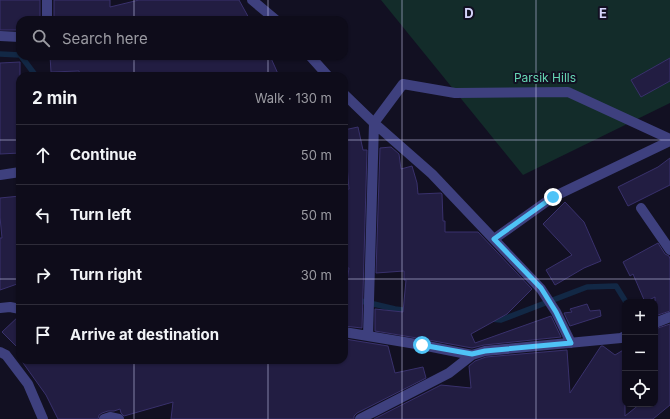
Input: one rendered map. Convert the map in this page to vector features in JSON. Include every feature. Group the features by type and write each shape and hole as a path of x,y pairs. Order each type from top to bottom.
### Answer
{"street":[{"path":"47,0 47,16"},
{"path":"252,0 271,16"},
{"path":"0,36 16,37"},
{"path":"314,60 324,72"},
{"path":"368,336 374,123 403,84 455,93 568,92 670,140"},
{"path":"348,99 432,174 541,288 556,312 571,343"},
{"path":"494,239 553,197 670,140"},
{"path":"0,175 16,173"},
{"path":"641,208 670,250"},
{"path":"0,308 16,308"},
{"path":"658,322 670,317"},
{"path":"348,333 472,354 493,350 622,337"},
{"path":"0,352 6,355 28,384 43,419"},
{"path":"360,419 449,373 472,354"},
{"path":"104,419 110,417 119,419"}],"green space":[{"name":"Parsik Hills","path":"381,0 670,0 670,103 523,175"}],"building":[{"path":"0,0 40,0 40,16 16,16 16,30 0,30"},
{"path":"54,0 110,0 110,7 139,0 239,0 248,16 54,16"},
{"path":"670,58 670,81 641,97 631,80"},
{"path":"50,60 272,60 277,72 79,71 51,72"},
{"path":"20,62 20,72 16,72 16,153 0,154 0,63"},
{"path":"358,127 363,150 367,150 362,328 348,326 348,129"},
{"path":"391,147 399,154 401,169 412,166 417,183 418,194 442,194 445,232 478,232 532,289 507,314 471,334 475,343 551,316 561,337 484,345 472,348 375,331 375,309 403,312 406,280 404,280 404,271 376,273 380,148"},
{"path":"670,158 670,185 628,206 618,187 658,167"},
{"path":"16,196 16,284 0,290 0,238 2,238 0,198"},
{"path":"565,202 584,222 601,261 584,268 555,285 546,270 572,255 543,224"},
{"path":"658,243 670,259 670,311 658,315 658,299 655,299 655,297 651,299 644,299 633,274 630,276 623,262"},
{"path":"587,304 590,311 600,310 601,316 570,326 564,313 572,312 570,309"},
{"path":"16,319 16,346 2,332"},
{"path":"670,324 670,405 653,419 374,419 441,385 471,388 469,366 475,361 486,357 567,350 570,393 601,346 615,355 622,351 622,407 625,407 625,416 636,407 658,407 658,328"},
{"path":"348,339 388,346 395,373 423,367 426,378 357,413 354,416 354,419 171,419 173,402 124,416 120,409 102,413 99,415 98,419 58,419 46,395 24,364 348,364"}],"waterway":[{"path":"0,54 16,55"},
{"path":"24,60 33,72"},
{"path":"491,319 501,320 587,287 616,286 624,299"},
{"path":"348,298 395,309 411,311"}],"route":[{"path":"422,345 472,354 485,351 571,343 556,312 541,288 494,239 553,197"}]}
